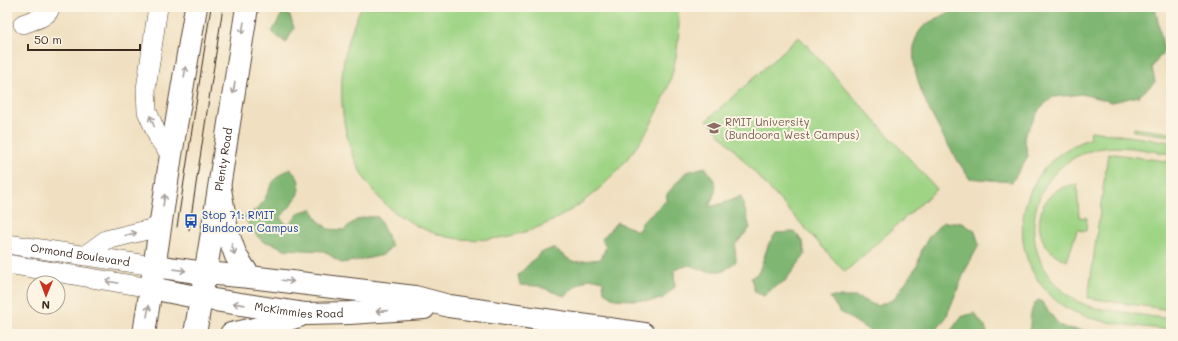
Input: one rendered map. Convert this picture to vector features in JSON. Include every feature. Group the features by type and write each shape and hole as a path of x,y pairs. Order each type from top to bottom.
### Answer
{"main road":[{"path":"144,334 171,155 196,7"},
{"name":"Plenty Road","path":"195,334 247,7"},
{"path":"219,183 227,231 236,256 250,277"},
{"name":"McKimmies Road","path":"154,266 416,297 449,306 644,334"},
{"name":"McKimmies Road","path":"151,288 201,298 306,314 350,313 449,306"},
{"path":"231,334 263,327 306,314"}],"street":[{"path":"23,24 46,15 50,11 50,7"},
{"path":"157,7 146,89 147,110 159,139 171,155"},
{"path":"84,256 106,240 160,227"},
{"path":"9,268 12,244"},
{"name":"Ormond Boulevard","path":"12,244 154,266"},
{"name":"Ormond Boulevard","path":"9,268 151,288"}],"green space":[{"path":"361,7 678,7 678,42 671,77 658,110 641,140 605,183 584,201 560,216 536,228 509,236 482,239 453,238 428,231 416,225 405,219 387,205 371,189 360,170 351,149 345,128 342,105 342,82 347,47 353,26"},
{"path":"961,7 1155,7 1164,51 1152,67 1155,82 1139,96 1112,102 1082,94 1053,97 1040,108 1024,137 1028,156 1012,182 969,178 937,126 926,104 918,82 914,61 915,42 923,27 935,19"},
{"path":"283,12 290,16 294,28 286,43 272,32"},
{"path":"799,37 937,189 845,272 707,120"},
{"path":"1134,128 1171,133 1171,136 1133,131"},
{"path":"1091,131 1171,142 1171,154 1118,147 1097,149 1087,152 1065,164 1048,181 1038,202 1034,224 1036,247 1044,268 1058,287 1079,302 1101,309 1171,319 1171,330 1114,323 1073,311 1062,305 1042,286 1029,263 1023,239 1024,214 1031,190 1045,169 1064,151 1089,139"},
{"path":"1108,153 1171,162 1171,310 1088,298"},
{"path":"705,167 713,178 716,186 709,207 741,196 750,228 735,245 736,261 724,271 706,271 689,265 674,270 675,287 662,299 650,301 615,299 604,292 603,281 590,278 576,286 564,296 538,286 520,285 518,275 540,253 553,248 573,262 601,259 606,247 602,239 617,222 638,231 644,220 666,201 667,194 686,172"},
{"path":"291,169 297,178 299,190 295,200 280,218 288,225 300,212 312,209 317,219 328,229 344,230 359,219 378,217 392,246 383,255 341,263 324,251 283,249 274,244 262,241 252,231 244,216 259,208 275,180 284,172"},
{"path":"1077,184 1079,217 1087,218 1086,231 1077,230 1067,261 1054,254 1045,244 1040,229 1040,221 1043,206 1052,193 1061,188"},
{"path":"943,222 962,223 975,231 979,245 965,271 945,320 933,333 873,333 839,311 830,297 856,297 877,306 893,300 917,266 922,249 930,235"},
{"path":"794,232 803,241 805,255 785,281 773,288 764,296 755,292 751,278 759,272 769,243 776,233"},
{"path":"1038,300 1041,301 1059,325 1066,328 1109,334 1030,334 1032,311"},
{"path":"974,313 985,327 988,334 952,334 950,332 961,317"}],"tram line":[{"path":"177,227 211,7"},
{"path":"189,230 223,7"}],"place":[{"name":"RMIT University (Bundoora West Campus)","path":"714,128"},
{"name":"Stop 71: RMIT Bundoora Campus","path":"191,221"}]}
